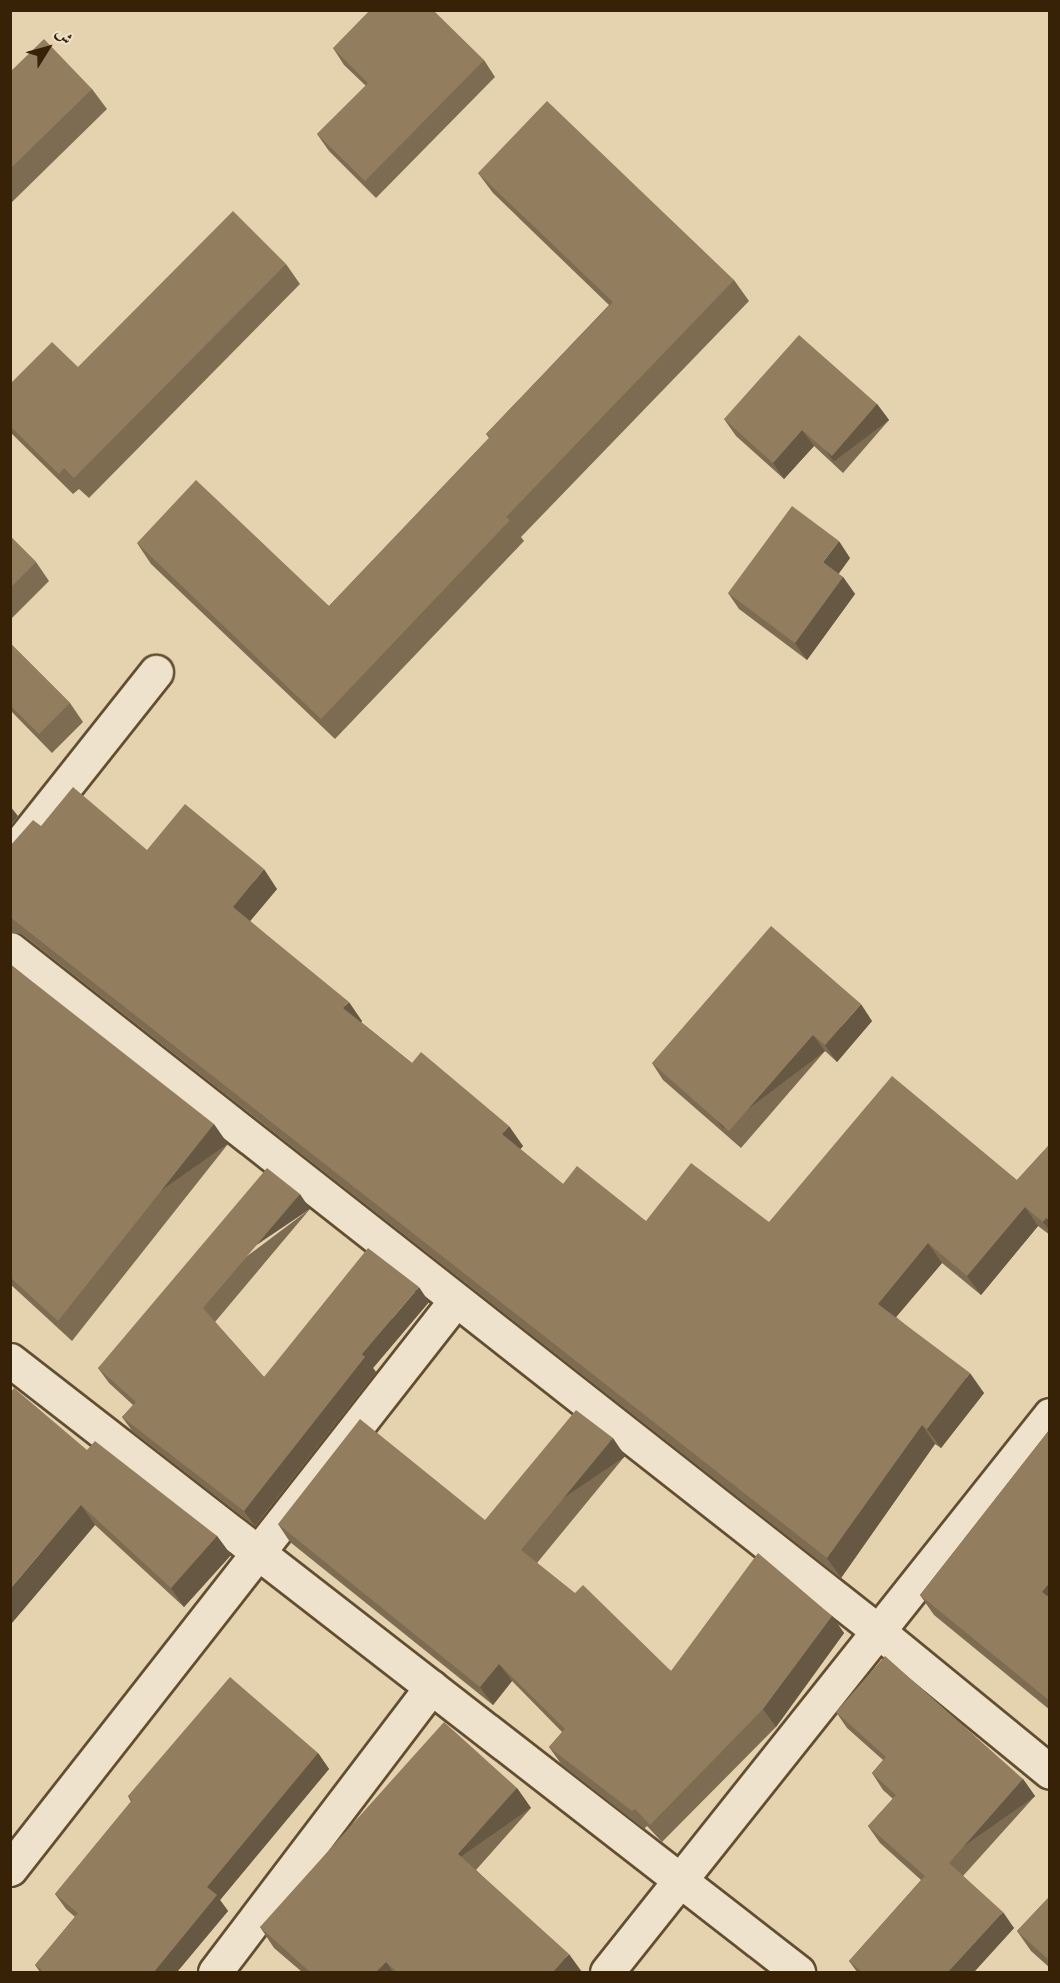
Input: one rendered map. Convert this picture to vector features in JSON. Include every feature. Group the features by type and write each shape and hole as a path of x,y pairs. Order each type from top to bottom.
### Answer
{"street":[{"path":"10,856 156,672"},
{"path":"10,949 455,1301 878,1631 1050,1772"},
{"path":"10,1869 455,1301"},
{"path":"10,1360 798,1972"},
{"path":"607,1972 1050,1414"},
{"path":"215,1972 431,1687"}],"building":[{"path":"370,10 433,10 484,60 365,181 317,134 368,83 333,48"},
{"path":"44,39 92,89 10,169 10,72"},
{"path":"547,101 734,280 506,517 510,520 321,719 137,543 196,480 329,606 490,437 486,434 613,302 478,173"},
{"path":"233,211 286,264 74,478 64,468 59,474 10,426 10,384 52,342 78,367"},
{"path":"799,335 877,404 832,456 802,430 773,463 724,419"},
{"path":"792,506 839,541 823,562 843,577 795,643 728,593"},
{"path":"10,536 36,562 10,588"},
{"path":"10,643 70,703 39,734 10,705"},
{"path":"73,787 147,850 185,804 264,869 233,907 349,1002 343,1008 412,1063 421,1052 509,1126 502,1134 563,1184 577,1166 646,1221 691,1163 769,1222 892,1076 1017,1180 1050,1144 1050,1220 1046,1218 1043,1222 1025,1207 967,1276 928,1243 878,1304 970,1373 927,1429 922,1425 827,1558 10,917 10,846 33,820 41,826"},
{"path":"771,926 861,1004 825,1045 813,1035 729,1131 652,1063"},
{"path":"10,964 214,1124 58,1321 10,1277"},
{"path":"267,1168 300,1194 203,1308 264,1377 368,1248 419,1287 362,1354 365,1357 244,1511 122,1417 136,1402 98,1368"},
{"path":"14,1388 87,1450 95,1441 217,1536 171,1588 81,1505 10,1589 10,1393"},
{"path":"576,1410 613,1438 521,1550 575,1593 583,1585 671,1671 758,1553 832,1616 763,1709 650,1825 635,1809 632,1811 549,1747 565,1729 499,1664 480,1687 278,1524 360,1419 485,1520"},
{"path":"1050,1429 1050,1582 1042,1592 1050,1598 1050,1701 920,1595"},
{"path":"885,1656 1023,1779 949,1863 1003,1912 948,1972 862,1972 849,1961 925,1876 868,1826 896,1795 872,1773 886,1757 836,1712"},
{"path":"230,1677 318,1753 207,1887 217,1895 154,1972 40,1972 42,1970 35,1965 78,1913 55,1894 132,1800 128,1796"},
{"path":"444,1722 517,1788 458,1854 569,1954 553,1972 397,1972 386,1962 376,1972 310,1972 260,1927"},
{"path":"1050,1896 1050,1961 1017,1931"}]}
